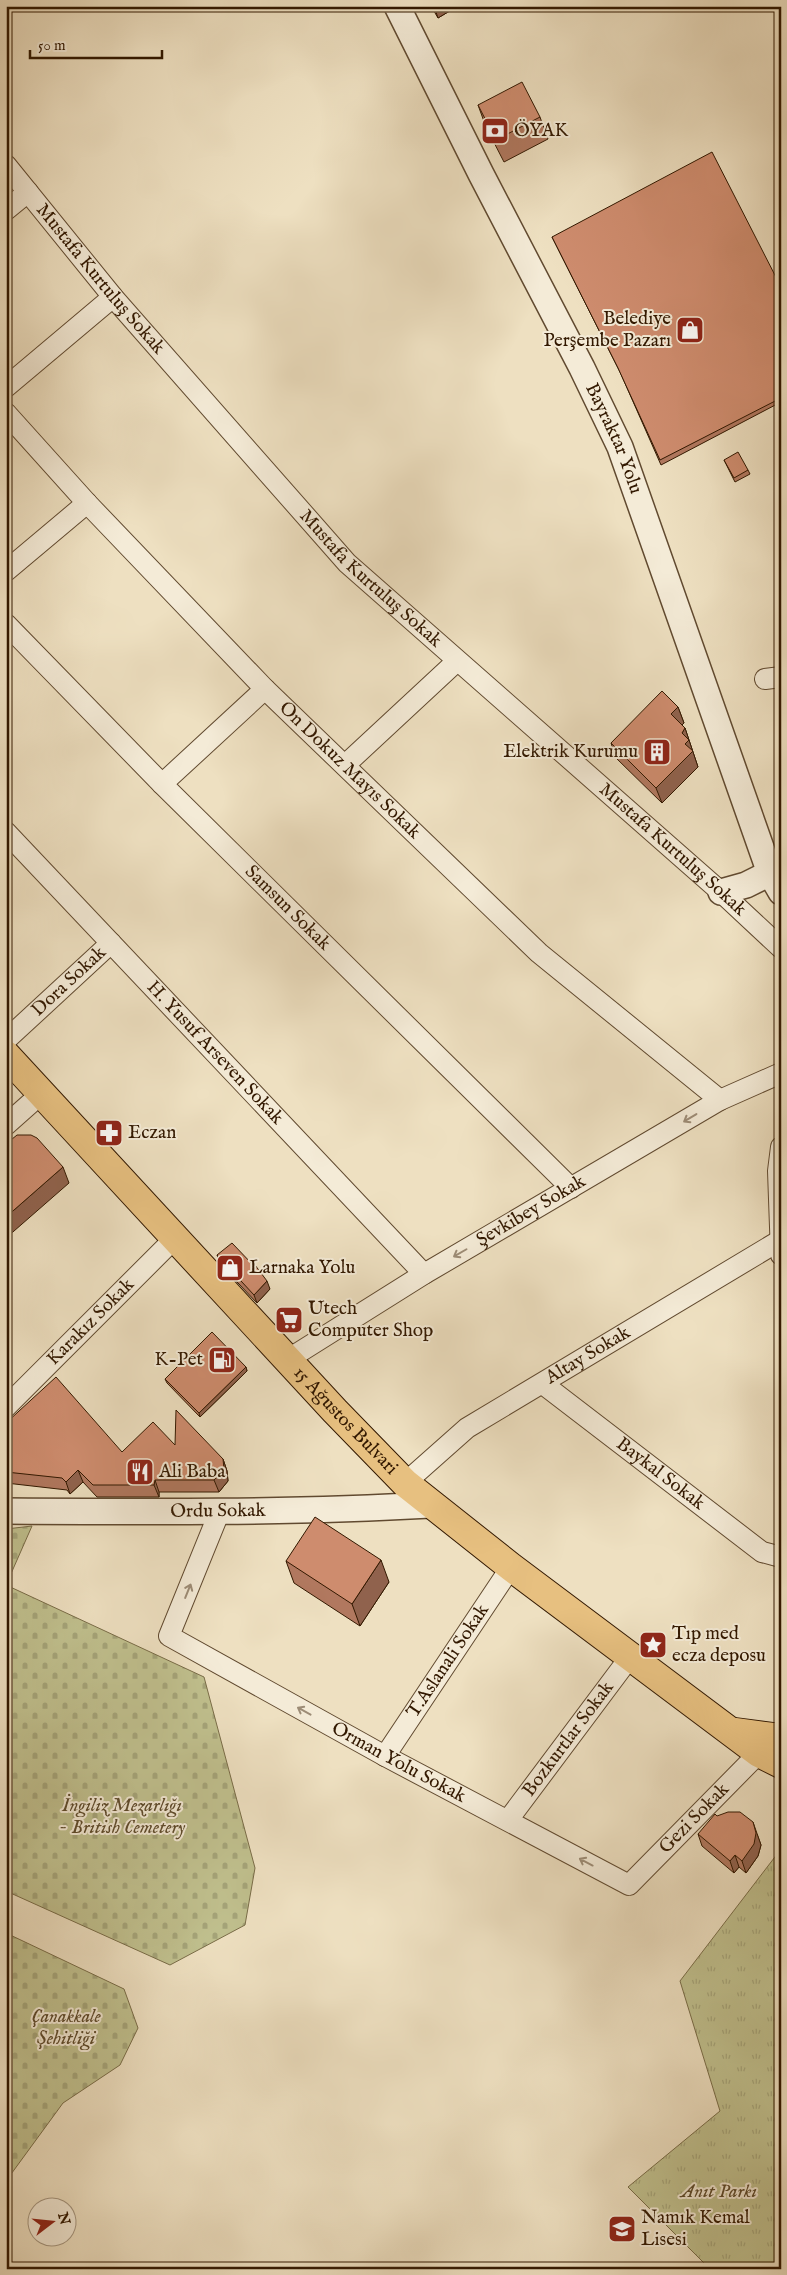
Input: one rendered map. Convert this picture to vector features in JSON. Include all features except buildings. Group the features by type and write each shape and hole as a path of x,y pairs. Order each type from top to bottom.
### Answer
{"main road":[{"name":"15 Ağustos Bulvari","path":"6,1054 287,1360 405,1483 430,1505 630,1658 734,1732 774,1752"}],"street":[{"name":"Bayraktar Yolu","path":"397,6 481,174 582,368 620,447 775,882"},
{"name":"Mustafa Kurtuluş Sokak","path":"6,165 113,297 347,563 721,892 781,948"},
{"path":"6,210 28,192"},
{"path":"6,387 113,297"},
{"name":"On Dokuz Mayıs Sokak","path":"6,413 87,502 265,689 539,953 720,1100"},
{"path":"6,571 87,502"},
{"name":"Samsun Sokak","path":"6,624 162,784 571,1188"},
{"path":"345,765 457,661"},
{"path":"162,784 265,689"},
{"name":"H. Yusuf Arseven Sokak","path":"6,832 424,1274"},
{"path":"721,892 746,885 775,882"},
{"name":"Dora Sokak","path":"6,1040 110,942"},
{"name":"Şevkibey Sokak","path":"287,1360 424,1274 720,1100 781,1073"},
{"path":"6,1125 42,1093"},
{"path":"780,1249 778,1171 781,1147"},
{"name":"Karakız Sokak","path":"6,1407 175,1238"},
{"name":"Altay Sokak","path":"405,1483 467,1428 780,1249"},
{"name":"Baykal Sokak","path":"543,1384 762,1552 781,1557"},
{"name":"Ordu Sokak","path":"6,1511 219,1513 318,1511 430,1505"},
{"name":"Orman Yolu Sokak","path":"219,1513 169,1636 385,1756 629,1885"},
{"name":"T.Aslanali Sokak","path":"385,1756 510,1567"},
{"name":"Bozkurtlar Sokak","path":"508,1820 630,1658"},
{"name":"Gezi Sokak","path":"629,1885 774,1752"}],"green space":[{"path":"32,1526 6,1585 6,1529"},
{"name":"İngiliz Mezarlığı - British Cemetery","path":"6,1585 204,1677 255,1868 245,1925 170,1965 6,1891"},
{"name":"Anıt Parkı","path":"781,1849 781,2269 710,2269 628,2187 720,2111 680,1981"},
{"name":"Çanakkale Şehitliği","path":"6,1933 124,1989 138,2028 120,2065 63,2103 6,2181"}],"place":[{"name":"ÖYAK","path":"495,131"},
{"name":"Belediye Perşembe Pazarı","path":"690,330"},
{"name":"Elektrik Kurumu","path":"657,752"},
{"name":"Eczan","path":"109,1133"},
{"name":"Larnaka Yolu","path":"230,1268"},
{"name":"Utech Computer Shop","path":"289,1320"},
{"name":"K-Pet","path":"222,1360"},
{"name":"Ali Baba","path":"140,1472"},
{"name":"Tıp med ecza deposu","path":"653,1645"},
{"name":"Namık Kemal Lisesi","path":"622,2229"}]}
